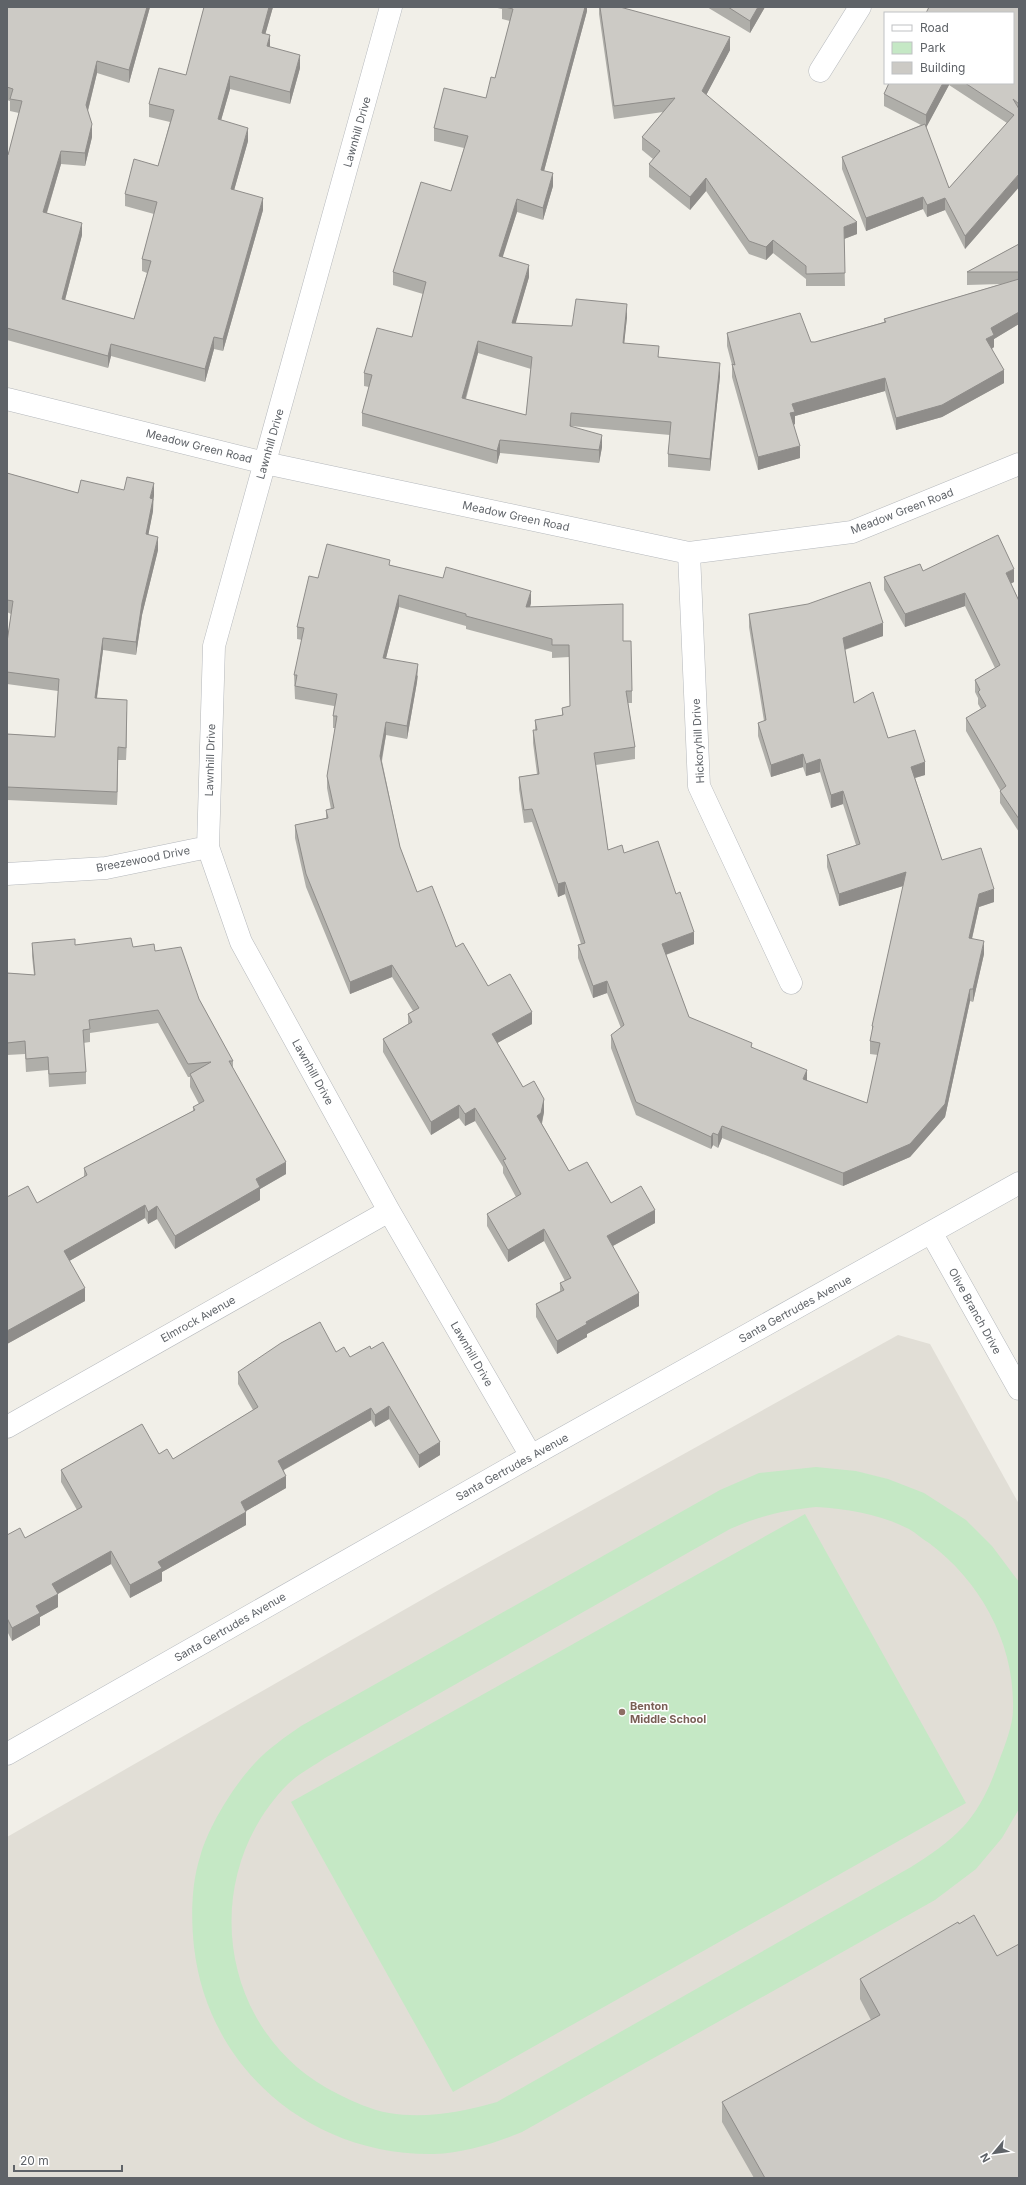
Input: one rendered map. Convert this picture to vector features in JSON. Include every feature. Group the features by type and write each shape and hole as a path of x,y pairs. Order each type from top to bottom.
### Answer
{"street":[{"name":"Lawnhill Drive","path":"391,7 214,646 208,847 242,942 389,1211 531,1456"},
{"path":"820,71 860,7"},
{"name":"Meadow Green Road","path":"7,399 265,462 689,552 852,532 1019,464"},
{"name":"Hickoryhill Drive","path":"689,552 699,786 791,983"},
{"name":"Breezewood Drive","path":"7,874 106,868 208,847"},
{"name":"Santa Gertrudes Avenue","path":"7,1754 531,1456 932,1234 1019,1184"},
{"name":"Elmrock Avenue","path":"7,1427 389,1211"},
{"name":"Olive Branch Drive","path":"932,1234 1019,1389"}],"shaded area":[{"name":"Benton Middle School","path":"898,1335 930,1344 1019,1504 1019,2178 7,2178 7,1837 444,1587"}],"green space":[{"path":"816,1467 856,1471 888,1479 924,1493 966,1520 992,1546 1019,1582 1019,1809 1002,1838 976,1869 935,1900 522,2132 468,2150 434,2154 389,2151 347,2140 308,2122 274,2097 244,2067 220,2032 203,1991 194,1947 192,1925 193,1890 197,1868 204,1845 215,1820 230,1794 247,1772 265,1753 301,1726 720,1490 759,1473","holes":["816,1507 875,1516 909,1529 929,1543 947,1558 979,1595 1001,1637 1008,1661 1012,1684 1012,1722 989,1787 975,1812 963,1827 951,1838 911,1867 497,2102 443,2114 403,2115 389,2113 376,2110 350,2100 298,2068 267,2034 246,1995 234,1952 232,1908 240,1864 259,1822 288,1784 301,1773 325,1758 730,1529 751,1520 783,1512"]},
{"path":"805,1514 966,1803 453,2092 291,1802"}],"building":[{"path":"7,7 147,7 129,70 97,61 86,105 92,124 85,153 61,151 43,212 82,223 62,299 134,319 151,261 142,259 157,202 125,194 134,159 158,166 174,110 149,104 159,68 186,75 204,7 269,7 262,33 270,35 267,46 300,55 290,92 230,76 218,119 248,128 231,189 263,198 223,339 214,337 205,369 111,344 108,356 7,328 7,155 22,101 10,99 13,89 7,87"},
{"path":"505,7 585,7 541,170 553,173 543,208 517,199 499,256 529,265 512,323 572,326 576,299 627,304 623,343 659,346 658,357 720,363 710,459 668,454 671,422 571,413 570,426 602,435 599,450 500,440 497,451 362,413 372,375 364,373 377,328 412,337 426,282 393,272 421,182 451,191 468,136 434,128 444,88 486,98 491,77 495,78 513,9","holes":["478,341 532,357 526,415 462,398"]},
{"path":"600,7 620,7 730,37 702,91 857,222 844,227 845,273 806,274 806,266 773,240 766,247 749,241 706,178 690,197 649,164 660,151 642,137 675,98 614,106"},
{"path":"728,7 758,7 750,21"},
{"path":"929,7 1019,7 1019,104 1013,99 1019,109 1019,174 965,236 945,198 927,205 923,197 866,218 842,157 925,124 949,188 1014,115 967,84 1014,84 1014,12 926,12"},
{"path":"889,84 942,84 926,115 884,94"},
{"path":"1019,244 1019,272 967,272"},
{"path":"1019,279 1019,312 991,328 994,335 986,339 1004,370 942,405 896,418 885,378 792,404 795,412 790,413 800,446 758,457 732,364 735,365 727,333 800,313 811,342 815,342 886,322 884,319"},
{"path":"7,473 78,493 81,480 124,490 127,477 154,483 150,498 153,499 146,534 158,537 142,603 136,642 103,638 95,698 127,700 126,748 118,747 117,792 7,787 7,734 55,737 59,679 7,672 7,642 13,601 7,600"},
{"path":"998,535 1014,569 1006,573 1019,601 1019,819 1000,791 1006,786 966,718 986,706 978,692 980,690 975,680 1000,665 965,593 905,614 884,577 920,564 923,571"},
{"path":"327,544 390,560 389,565 443,578 446,567 531,591 526,607 623,604 623,641 631,641 632,691 626,691 635,747 594,753 608,850 622,845 624,853 658,841 676,894 680,892 694,932 662,944 689,1017 752,1043 751,1047 807,1070 803,1079 867,1103 880,1043 870,1041 872,1026 906,872 839,894 827,855 860,844 843,791 831,795 820,759 806,764 803,754 771,765 758,723 766,720 749,614 808,604 870,582 883,623 843,638 854,703 873,692 888,738 915,730 925,762 911,767 942,860 981,848 994,889 979,894 969,938 984,941 973,989 970,989 945,1104 910,1144 843,1173 722,1126 718,1135 713,1133 711,1137 636,1102 611,1035 624,1025 607,981 593,986 578,945 585,943 565,882 558,884 532,809 524,810 519,777 539,774 533,730 537,730 535,720 563,715 562,708 570,706 569,645 552,645 552,639 466,616 466,614 399,595 383,658 418,664 407,726 386,722 380,756 400,847 417,892 432,886 456,947 463,943 488,986 510,974 532,1012 492,1034 523,1087 534,1081 544,1099 541,1113 537,1116 569,1171 587,1162 611,1203 641,1186 655,1210 607,1236 639,1293 586,1322 587,1324 557,1341 536,1304 564,1290 560,1283 571,1278 544,1229 508,1250 487,1214 521,1194 503,1160 506,1159 475,1108 465,1114 459,1105 431,1122 383,1039 412,1022 408,1014 419,1008 392,965 350,982 306,874 295,825 328,818 326,810 334,808 327,776 337,716 333,716 337,694 295,686 297,675 294,675 304,628 297,627 309,576 318,578"},
{"path":"131,938 133,947 154,944 155,951 181,947 199,999 233,1061 229,1061 286,1162 256,1179 260,1187 175,1236 157,1206 148,1212 145,1205 64,1251 85,1288 7,1331 7,1197 28,1186 37,1203 87,1175 84,1168 195,1110 193,1107 204,1101 190,1074 211,1062 188,1064 158,1010 89,1020 90,1029 83,1030 86,1072 49,1074 48,1057 26,1059 25,1041 7,1043 7,973 35,975 32,943 75,939 75,945"},
{"path":"320,1322 336,1352 344,1347 350,1357 370,1346 371,1349 383,1342 440,1442 419,1455 389,1406 375,1415 371,1408 278,1461 286,1476 241,1502 246,1512 158,1562 162,1568 130,1585 111,1551 52,1584 58,1594 36,1606 40,1613 12,1628 7,1618 7,1535 20,1528 25,1538 82,1507 61,1470 142,1424 159,1454 167,1449 173,1459 258,1407 238,1372 281,1343"},
{"path":"974,1915 997,1956 1019,1944 1019,2178 765,2178 722,2102 880,2015 860,1979 958,1922 959,1924"}],"place":[{"name":"Benton Middle School","path":"622,1712"}]}
